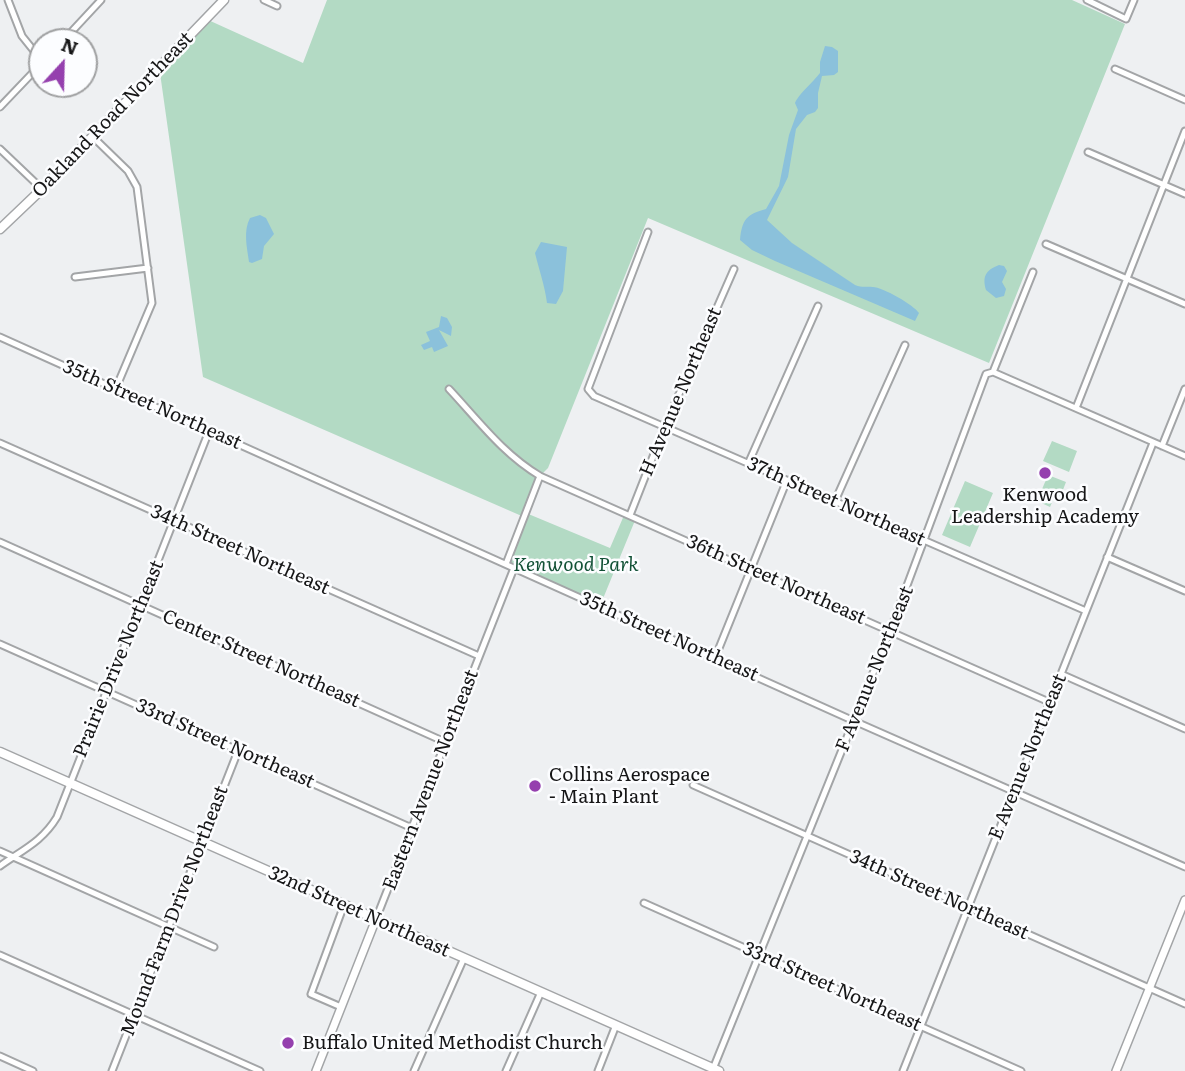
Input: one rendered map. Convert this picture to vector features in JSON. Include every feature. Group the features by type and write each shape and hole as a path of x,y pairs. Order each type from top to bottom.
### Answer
{"main road":[{"name":"Oakland Road Northeast","path":"0,229 93,137 224,0"},
{"name":"32nd Street Northeast","path":"0,752 715,1070"}],"street":[{"path":"8,0 22,36 28,44"},
{"path":"75,28 102,0"},
{"path":"264,0 277,6"},
{"path":"1087,0 1126,19 1134,0"},
{"path":"1115,69 1185,100"},
{"path":"0,107 28,77"},
{"path":"1076,408 1185,131"},
{"path":"93,137 128,171 137,187 152,303 116,388"},
{"path":"0,149 42,189"},
{"path":"1088,152 1185,194"},
{"name":"37th Street Northeast","path":"648,232 588,389 594,396 1086,611"},
{"path":"1046,244 1185,304"},
{"path":"75,277 148,268"},
{"name":"H Avenue Northeast","path":"630,515 664,426 734,269"},
{"name":"F Avenue Northeast","path":"715,1070 925,542 986,374 993,372 1033,272"},
{"path":"748,464 818,306"},
{"name":"35th Street Northeast","path":"0,337 1185,867"},
{"path":"835,502 905,345"},
{"path":"993,372 1185,456"},
{"name":"36th Street Northeast","path":"449,389 504,449 540,476 1049,702"},
{"path":"1162,446 1185,389"},
{"name":"Prairie Drive Northeast","path":"0,866 35,844 50,829 209,430"},
{"name":"34th Street Northeast","path":"0,443 480,656"},
{"name":"E Avenue Northeast","path":"902,1071 1153,443"},
{"path":"506,564 540,476"},
{"path":"715,658 787,481"},
{"name":"Center Street Northeast","path":"0,542 445,743"},
{"path":"1107,557 1185,591"},
{"name":"Eastern Avenue Northeast","path":"316,1071 514,568"},
{"name":"33rd Street Northeast","path":"0,644 412,828"},
{"path":"1061,674 1185,729"},
{"name":"Mound Farm Drive Northeast","path":"113,1071 238,751"},
{"name":"34th Street Northeast","path":"693,785 1185,1004"},
{"path":"0,851 214,947"},
{"path":"1116,1071 1185,900"},
{"name":"33rd Street Northeast","path":"644,903 1021,1071"},
{"path":"341,1007 311,994 344,905"},
{"path":"0,956 260,1071"},
{"path":"414,1071 464,958"},
{"path":"506,1071 541,992"},
{"path":"598,1071 616,1025"},
{"path":"0,1056 33,1071"}],"green space":[{"name":"Kenwood Park","path":"327,0 1072,0 1125,24 989,363 648,218 548,468 540,476 526,513 610,548 625,513 636,518 600,606 506,564 524,517 203,377 160,73 206,19 303,63"},
{"path":"1052,441 1077,451 1069,472 1043,461"},
{"path":"1048,475 1066,482 1061,495 1053,500 1050,507 1037,501"},
{"path":"965,481 993,493 970,547 942,535"}],"water":[{"path":"825,46 838,51 838,72 822,76 818,108 807,115 796,129 788,177 767,220 792,243 855,285 873,287 898,297 919,313 915,321 775,261 752,250 740,240 747,218 766,209 779,186 789,135 798,110 795,103 820,73"},
{"path":"260,215 266,218 274,234 264,246 262,259 252,263 249,262 247,228 250,218"},
{"path":"541,242 567,247 563,291 556,304 547,303 535,253"},
{"path":"999,265 1004,266 1007,271 1002,282 1006,289 1004,296 996,298 986,290 985,277 988,271"},
{"path":"441,316 447,318 452,327 451,336 439,330 448,346 434,352 432,347 424,350 421,345 430,341 426,332 439,327"}],"place":[{"name":"Kenwood Leadership Academy","path":"1045,473"},
{"name":"Collins Aerospace - Main Plant","path":"535,786"},
{"name":"Buffalo United Methodist Church","path":"288,1043"}]}
